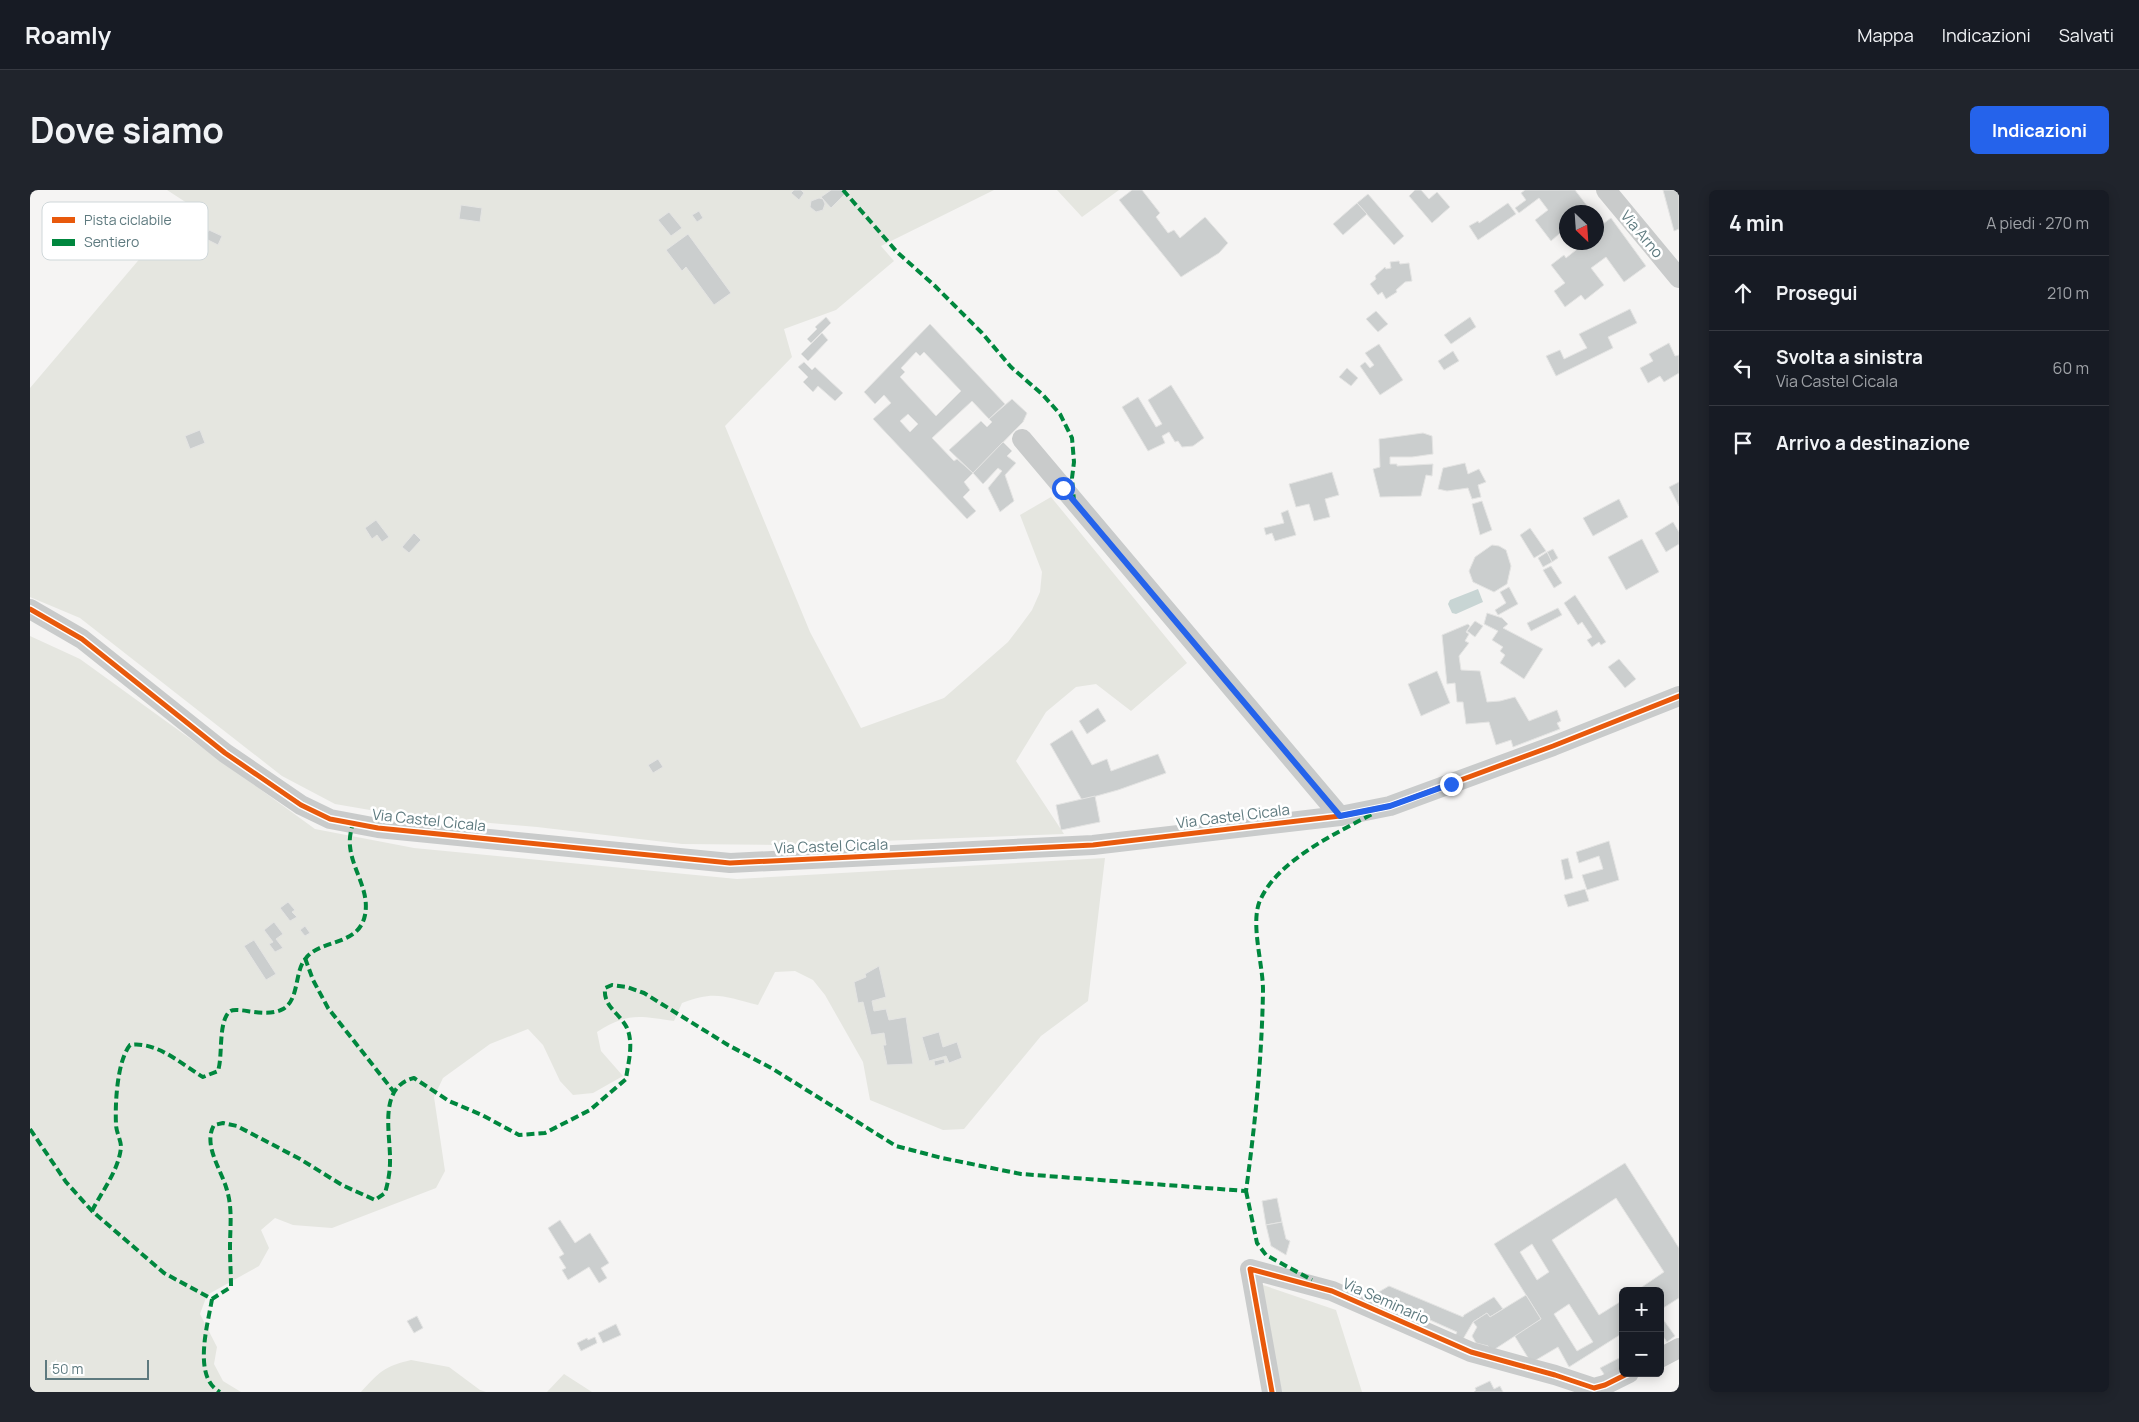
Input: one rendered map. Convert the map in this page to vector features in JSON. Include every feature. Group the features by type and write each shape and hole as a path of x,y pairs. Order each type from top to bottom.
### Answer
{"street":[{"name":"Via Arno","path":"1606,190 1679,278"},
{"path":"1022,439 1340,816"},
{"name":"Via Castel Cicala","path":"30,610 82,638 145,691 225,753 301,806 330,819 378,828 730,863 1093,845 1340,816 1390,806 1553,746 1679,696"},
{"name":"Via Seminario","path":"1272,1392 1250,1269 1332,1291 1471,1352 1554,1374 1594,1388 1621,1377"},
{"path":"1664,1356 1679,1348"}],"shaded area":[{"path":"167,190 994,190 881,246 894,261 836,310 784,329 792,357 725,426 810,632 861,728 944,698 1008,642 1032,610 1040,592 1042,572 1020,515 1051,497 1187,663 1131,711 1096,684 1076,687 1046,712 1016,761 1064,834 778,845 682,844 537,827 399,815 335,804 282,776 80,618 30,597 30,388 139,260 208,260 208,202 185,202"},
{"path":"1057,190 1119,190 1082,217"},
{"path":"1478,589 1483,602 1456,614 1452,613 1448,604 1450,600"},
{"path":"30,636 80,659 315,829 414,848 737,879 1105,858 1088,1001 1041,1036 964,1129 943,1130 870,1100 863,1062 825,995 813,980 795,971 775,972 758,1005 728,997 703,997 682,1003 674,1021 642,1017 626,1018 597,1032 601,1051 623,1076 593,1093 573,1095 560,1081 543,1045 528,1029 490,1044 443,1078 434,1097 445,1171 436,1188 332,1228 293,1225 275,1218 261,1230 269,1248 259,1266 207,1295 200,1314 217,1347 214,1364 223,1381 241,1392 30,1392"},
{"path":"1260,1284 1336,1310 1362,1392 1282,1392"},
{"path":"411,1360 449,1367 480,1390 486,1392 361,1392 388,1367"},
{"path":"564,1374 592,1392 547,1392"}],"building":[{"path":"794,190 801,190 804,193 799,200 791,193"},
{"path":"831,190 841,190 845,194 831,208 821,197"},
{"path":"1132,190 1142,190 1160,213 1156,217 1168,233 1174,230 1180,238 1205,217 1228,243 1219,253 1181,277 1119,200"},
{"path":"1415,190 1421,190 1429,199 1437,192 1450,207 1432,223 1409,196"},
{"path":"1525,190 1575,190 1586,205 1559,205 1559,234 1551,241 1535,220 1548,210 1539,198 1519,213 1515,208 1526,200 1521,193"},
{"path":"1663,190 1679,190 1679,229 1674,231"},
{"path":"1368,194 1404,236 1394,245 1357,203"},
{"path":"819,198 823,199 825,204 823,210 816,212 810,207 811,201"},
{"path":"1357,203 1367,214 1343,235 1333,224"},
{"path":"1508,203 1516,214 1478,240 1469,226 1478,221 1479,223"},
{"path":"461,205 482,208 480,222 459,219"},
{"path":"699,211 703,218 697,222 692,215"},
{"path":"669,212 682,228 671,236 658,220"},
{"path":"1611,218 1646,266 1624,282 1606,257 1591,268 1604,285 1585,300 1581,295 1565,307 1554,291 1565,283 1551,265 1564,255 1566,258 1576,250 1604,250 1604,223"},
{"path":"209,230 222,236 218,245 208,240"},
{"path":"688,234 731,293 714,305 686,267 682,271 666,250"},
{"path":"1399,261 1400,264 1409,263 1412,281 1405,282 1396,290 1397,292 1386,299 1382,292 1378,295 1370,284 1376,279 1375,276 1385,267 1386,269 1391,268 1390,262"},
{"path":"1630,309 1637,323 1608,337 1613,348 1556,376 1546,356 1560,350 1564,359 1587,348 1579,334"},
{"path":"1376,311 1388,324 1378,332 1366,319"},
{"path":"826,317 831,323 811,343 807,339 817,329 815,327"},
{"path":"1470,317 1476,327 1451,344 1444,335"},
{"path":"930,324 1005,404 989,419 972,401 932,438 954,461 957,459 973,473 964,482 970,490 963,497 976,511 967,519 873,419 891,403 884,395 875,404 864,392","holes":["916,352 920,356 924,352 961,391 936,416 900,377 905,372 901,368","908,414 918,424 910,432 900,421"]},
{"path":"822,333 828,340 808,361 801,354"},
{"path":"1669,343 1675,356 1679,355 1679,373 1664,382 1660,376 1648,383 1640,368 1653,361 1649,354"},
{"path":"1379,344 1403,380 1380,395 1360,366 1365,362 1370,368 1374,365 1365,353"},
{"path":"1453,351 1459,361 1444,370 1438,361"},
{"path":"804,362 812,370 815,367 843,393 835,401 818,386 813,392 803,382 808,377 798,367"},
{"path":"1347,368 1358,378 1351,386 1339,377"},
{"path":"1171,385 1204,438 1193,446 1182,447 1178,441 1175,442 1169,432 1162,436 1165,443 1148,451 1122,407 1138,397 1156,427 1162,424 1148,400"},
{"path":"1012,399 1027,413 1023,422 973,473 949,450 981,421 987,427 992,422 989,419"},
{"path":"200,430 205,443 190,449 185,436"},
{"path":"1423,433 1432,436 1433,454 1412,457 1390,457 1390,464 1397,464 1397,466 1433,464 1432,476 1426,475 1421,496 1380,497 1373,469 1380,467 1379,439"},
{"path":"1003,442 1012,451 1007,456 1016,463 1005,475 1014,501 1000,512 988,488 1002,471 998,468 983,484 973,473"},
{"path":"1465,463 1468,474 1479,469 1486,482 1478,485 1481,497 1472,499 1468,488 1447,491 1438,489 1443,468"},
{"path":"1332,472 1339,495 1325,499 1330,517 1314,521 1309,504 1296,507 1289,484"},
{"path":"1679,482 1679,506 1669,487"},
{"path":"1619,499 1628,517 1593,536 1583,518"},
{"path":"1482,501 1492,530 1480,535 1472,504"},
{"path":"1288,510 1296,535 1275,541 1272,533 1266,535 1264,528 1284,523 1281,513"},
{"path":"376,520 389,537 382,542 377,535 372,539 365,528"},
{"path":"1673,522 1679,532 1679,544 1666,552 1655,533"},
{"path":"1530,528 1546,551 1534,558 1520,535"},
{"path":"414,533 421,540 409,553 402,547"},
{"path":"1642,539 1659,572 1626,590 1608,557"},
{"path":"1492,545 1506,550 1511,566 1507,584 1494,592 1473,582 1469,571 1475,557"},
{"path":"1553,549 1558,558 1552,562 1547,552"},
{"path":"1547,552 1552,562 1543,567 1538,558"},
{"path":"1551,566 1562,583 1554,588 1543,570"},
{"path":"1509,587 1518,604 1498,615 1495,610 1506,603 1500,592"},
{"path":"1575,595 1606,642 1601,645 1599,642 1592,647 1587,640 1592,637 1582,622 1578,625 1564,603"},
{"path":"1558,608 1562,615 1531,631 1527,623"},
{"path":"1487,613 1502,618 1508,624 1503,628 1543,649 1524,679 1500,663 1505,655 1500,651 1503,647 1492,640 1498,631 1484,624"},
{"path":"1475,621 1483,626 1475,637 1467,631"},
{"path":"1468,624 1470,626 1466,632 1469,634 1465,641 1469,643 1459,656 1461,670 1480,671 1487,702 1515,697 1529,721 1557,710 1561,721 1557,723 1560,729 1513,747 1511,740 1496,745 1489,722 1466,724 1463,702 1457,702 1455,683 1447,684 1442,635"},
{"path":"1619,659 1636,679 1625,688 1608,667"},
{"path":"1437,671 1450,703 1421,716 1408,684"},
{"path":"1098,708 1106,721 1087,734 1079,721"},
{"path":"1072,730 1092,765 1107,759 1111,771 1158,754 1166,773 1082,800 1050,744"},
{"path":"658,759 663,767 653,773 648,765"},
{"path":"1095,796 1100,822 1061,830 1056,805"},
{"path":"1609,841 1619,880 1587,890 1582,875 1603,869 1599,856 1579,863 1576,852"},
{"path":"1568,858 1573,878 1565,880 1561,860"},
{"path":"1585,889 1589,901 1568,907 1564,895"},
{"path":"288,902 295,910 292,912 297,917 290,921 280,908"},
{"path":"274,922 283,934 276,939 283,948 275,952 269,944 273,942 264,930"},
{"path":"305,926 310,933 305,936 300,930"},
{"path":"254,940 276,974 266,980 244,946"},
{"path":"879,966 886,997 872,1001 874,1011 886,1009 889,1020 906,1017 913,1064 887,1065 883,1045 886,1045 884,1033 871,1035 863,1002 858,1003 854,982 866,977 865,974"},
{"path":"939,1032 943,1047 957,1042 962,1058 949,1063 946,1056 929,1061 922,1037"},
{"path":"944,1059 945,1063 935,1066 934,1061"},
{"path":"1625,1163 1679,1248 1679,1298 1664,1307 1664,1287 1642,1287 1664,1272 1616,1198 1552,1240 1599,1315 1619,1302 1619,1336 1569,1367 1558,1347 1536,1360 1530,1361 1514,1335 1541,1319 1494,1244","holes":["1532,1244 1549,1272 1537,1280 1520,1252","1569,1304 1593,1342 1577,1351 1554,1314"]},
{"path":"1277,1198 1282,1222 1266,1225 1262,1201"},
{"path":"560,1220 575,1243 590,1233 609,1263 601,1268 607,1278 599,1283 589,1267 568,1280 562,1270 566,1268 559,1257 564,1254 548,1228"},
{"path":"1282,1222 1286,1239 1290,1241 1286,1255 1271,1246 1266,1225"},
{"path":"1389,1286 1463,1317 1494,1297 1503,1309 1490,1317 1487,1313 1473,1322 1463,1339 1455,1336 1457,1332 1392,1303 1389,1307 1370,1297"},
{"path":"1526,1295 1541,1319 1492,1351 1488,1346 1476,1343 1472,1336 1477,1327 1473,1322 1487,1313 1490,1317"},
{"path":"417,1316 423,1328 414,1333 407,1321"},
{"path":"1664,1321 1675,1336 1667,1342 1664,1338"},
{"path":"616,1324 621,1335 603,1343 598,1333"},
{"path":"595,1337 597,1343 581,1351 577,1343 587,1338 588,1340"},
{"path":"1619,1358 1619,1370 1606,1377 1600,1368"},
{"path":"1490,1381 1494,1389 1500,1386 1503,1392 1474,1392 1475,1388"}],"marked path":[{"path":"843,190 897,252 935,286 982,333 1011,367 1043,395 1060,414 1072,438 1074,501"},
{"path":"30,1129 66,1182 92,1211 164,1273 212,1299 231,1287 230,1202 211,1148 211,1132 214,1125 223,1123 237,1126 300,1159 342,1185 375,1200 385,1193 387,1185 390,1162 388,1113 390,1101 402,1083 414,1078 449,1101 482,1115 519,1135 545,1133 590,1110 626,1079 630,1040 624,1022 606,1000 605,988 612,985 627,987 644,993 728,1045 773,1069 896,1146 942,1158 1021,1174 1246,1191 1258,1091 1261,1040 1263,990 1256,923 1259,903 1267,888 1293,861 1326,839 1374,813"},
{"path":"92,1211 114,1172 120,1156 121,1144 116,1124 116,1105 122,1061 130,1045 150,1046 177,1060 203,1077 218,1071 223,1024 229,1012 238,1010 268,1013 283,1009 292,999 302,964 306,958 313,952 348,937 361,925 366,906 363,889 351,855 350,837 353,823"},
{"path":"305,958 313,980 328,1008 394,1092"},
{"path":"1246,1191 1257,1243 1266,1255 1312,1280"},
{"path":"212,1299 205,1335 204,1363 206,1375 211,1385 220,1392"}],"cycle path":[{"path":"30,609 82,639 225,753 301,805 330,819 378,828 730,863 1093,845 1340,816 1390,806 1553,746 1679,696"},
{"path":"1272,1392 1250,1269 1332,1291 1471,1352 1555,1375 1594,1388 1621,1377"}],"route":[{"path":"1063,488 1340,816 1390,806 1451,784"}]}
